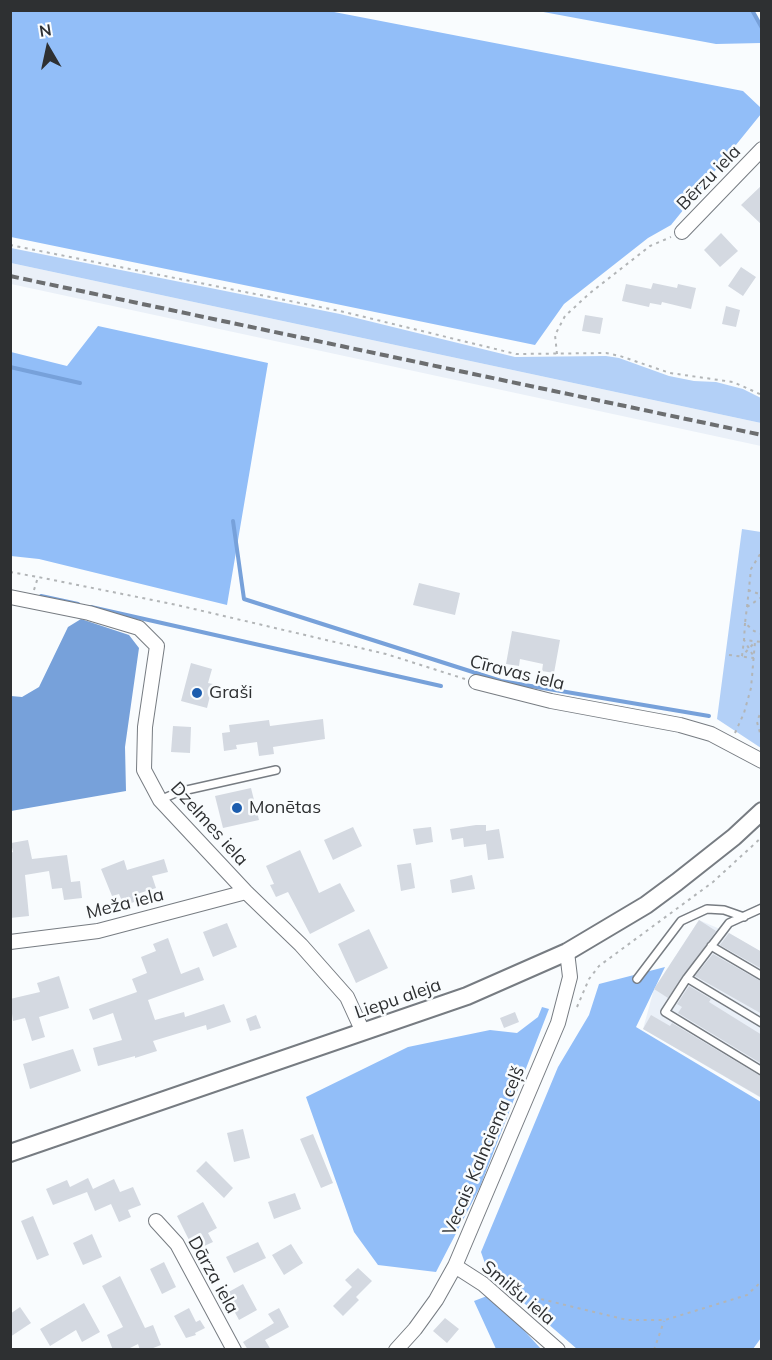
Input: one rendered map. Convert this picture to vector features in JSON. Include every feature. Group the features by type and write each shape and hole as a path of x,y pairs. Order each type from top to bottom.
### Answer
{"street":[{"name":"Bērzu iela","path":"682,232 762,149"},
{"name":"Dzelmes iela","path":"10,597 89,613 139,628 157,646 145,727 144,770 160,800 246,892 301,945 347,997 363,1032"},
{"name":"Cīravas iela","path":"476,682 551,701 691,728 711,734 762,761"},
{"name":"Liepu aleja","path":"10,1153 467,996 567,952 637,910 677,882 734,837 762,811"},
{"name":"Meža iela","path":"10,942 98,932 246,892"},
{"name":"Vecais Kalnciema ceļš","path":"396,1350 436,1300 455,1266 558,1023 570,977 567,952"},
{"name":"Dārza iela","path":"156,1221 177,1244 234,1350"},
{"name":"Smilšu iela","path":"455,1266 486,1286 558,1350"}],"lane":[{"path":"160,800 178,792 276,770"},
{"path":"762,908 729,923 687,978 665,1012 762,1071"},
{"path":"637,979 681,921 707,909 724,910 744,917"},
{"path":"711,946 762,976"},
{"path":"687,978 762,1023"}],"path":[{"path":"557,354 555,335 565,316 590,293 650,246 682,232"},
{"path":"10,245 319,307 516,354 606,353 670,373 733,382 762,395"},
{"path":"742,656 751,569 762,551"},
{"name":"Cīravas iela","path":"10,572 386,654 476,682"},
{"path":"31,602 38,577"},
{"path":"748,590 762,596"},
{"path":"747,607 762,596"},
{"path":"745,622 754,631 762,634"},
{"path":"744,640 762,642"},
{"path":"744,640 754,658"},
{"path":"742,656 755,642"},
{"path":"731,738 747,700 755,642"},
{"path":"729,655 754,658"},
{"path":"762,708 757,722 762,740"},
{"path":"574,1013 589,979 599,966 713,882 762,837"},
{"path":"486,1286 627,1320 665,1320 747,1295 762,1281"},
{"path":"654,1350 665,1320"}],"shaded area":[{"path":"10,11 329,11 743,91 761,108 761,114 671,225 648,238 564,304 535,345 11,237"},
{"path":"538,11 752,11 761,28 761,43 716,44"},
{"path":"11,248 340,314 515,357 606,356 619,358 669,376 716,382 743,389 761,398 761,423 11,263"},
{"path":"11,263 761,423 761,446 11,284"},
{"path":"98,326 268,363 227,605 39,559 11,556 11,352 67,366"},
{"path":"742,529 761,532 761,748 717,719"},
{"path":"81,619 129,635 139,648 125,747 126,791 11,811 11,696 22,697 39,687 68,627"},
{"path":"699,920 729,933 761,952 761,1098 643,1029 654,989"},
{"path":"665,967 636,1027 761,1102 761,1338 753,1349 577,1349 488,1272 481,1252 558,1067 589,1015 599,984"},
{"path":"542,1007 549,1009 480,1187 436,1272 378,1265 354,1232 306,1097 408,1047 490,1030 517,1033 538,1017"},
{"path":"487,1296 541,1349 496,1349 474,1301"}],"building":[{"path":"762,185 762,225 741,205"},
{"path":"721,233 738,251 720,267 704,250"},
{"path":"741,267 756,277 743,296 728,286"},
{"path":"653,283 677,288 678,284 696,288 691,309 662,302 661,305 650,303 649,307 622,301 626,284 651,289"},
{"path":"726,306 740,310 736,327 722,324"},
{"path":"585,315 603,318 600,334 582,331"},
{"path":"419,583 460,593 455,615 413,605"},
{"path":"512,631 560,640 554,673 542,671 543,664 520,659 519,666 506,664"},
{"name":"Graši","path":"191,663 212,669 208,683 213,684 207,708 181,701"},
{"path":"323,719 325,739 273,747 274,754 259,756 257,742 236,745 237,749 224,751 222,733 230,732 229,725 269,720 270,726"},
{"path":"173,726 191,727 190,753 171,752"},
{"name":"Monētas","path":"251,788 259,820 223,828 215,796"},
{"path":"486,825 486,831 499,829 504,858 488,860 486,844 464,847 463,838 452,840 450,829"},
{"path":"353,827 362,846 333,860 324,840"},
{"path":"431,827 433,842 416,845 413,829"},
{"path":"28,840 32,859 67,855 71,882 80,881 82,898 64,900 62,888 52,889 49,871 25,875 29,916 10,918 10,853 13,852 11,843"},
{"path":"300,850 319,893 340,883 355,911 310,934 288,892 276,897 270,885 274,884 266,866"},
{"path":"164,859 168,872 152,876 156,888 137,894 139,900 124,906 119,894 112,896 101,869 124,860 127,870"},
{"path":"411,863 415,888 401,891 397,865"},
{"path":"472,875 475,889 452,893 450,880"},
{"path":"699,920 716,931 668,998 654,989"},
{"path":"227,923 237,947 213,957 203,932"},
{"path":"369,929 388,968 356,983 338,944"},
{"path":"729,933 762,952 762,969 720,945"},
{"path":"168,938 181,974 199,967 204,980 148,1000 155,1020 184,1012 185,1017 224,1004 231,1022 207,1030 206,1025 153,1041 157,1051 98,1066 93,1048 122,1040 113,1013 93,1020 89,1009 137,992 132,979 147,973 141,957 156,951 153,944"},
{"path":"713,954 762,982 762,1014 695,976"},
{"path":"59,976 69,1008 39,1017 45,1037 32,1041 25,1018 13,1021 10,999 40,992 37,983"},
{"path":"689,986 711,999 709,1002 762,1035 762,1064 678,1013 682,1007 677,1004"},
{"path":"515,1012 519,1022 504,1028 500,1018"},
{"path":"256,1015 261,1028 250,1031 246,1019"},
{"path":"651,1015 670,1026 672,1023 762,1077 762,1098 643,1029"},
{"path":"73,1049 81,1071 30,1089 23,1064"},
{"path":"243,1129 250,1158 234,1162 227,1133"},
{"path":"313,1134 333,1183 321,1188 300,1139"},
{"path":"206,1161 233,1188 224,1198 196,1171"},
{"path":"88,1178 93,1189 114,1179 120,1192 133,1187 141,1205 128,1210 131,1217 119,1222 111,1204 95,1211 87,1192 53,1205 46,1189 67,1180 70,1187"},
{"path":"295,1193 301,1209 274,1219 268,1202"},
{"path":"203,1202 217,1228 208,1233 213,1242 202,1247 197,1238 190,1242 177,1216"},
{"path":"33,1216 49,1255 37,1260 21,1221"},
{"path":"92,1234 102,1257 83,1265 73,1243"},
{"path":"258,1242 266,1258 234,1273 226,1257"},
{"path":"291,1244 303,1263 284,1275 272,1255"},
{"path":"164,1262 176,1287 162,1294 150,1269"},
{"path":"358,1268 372,1281 356,1297 359,1300 343,1316 333,1306 352,1287 345,1280"},
{"path":"120,1276 145,1328 153,1325 161,1345 148,1350 140,1350 138,1344 126,1350 113,1350 107,1335 123,1327 102,1286"},
{"path":"243,1284 257,1310 239,1320 225,1294"},
{"path":"84,1303 100,1332 82,1342 76,1330 50,1346 40,1329"},
{"path":"20,1307 31,1323 10,1337 10,1314"},
{"path":"189,1308 196,1322 200,1320 205,1328 195,1333 196,1335 186,1338 174,1316"},
{"path":"279,1308 289,1327 265,1340 271,1350 248,1350 243,1342 274,1323 268,1314"},
{"path":"445,1318 459,1329 447,1343 433,1331"}],"waterway":[{"path":"752,10 762,28"},
{"path":"10,367 80,383"},
{"path":"233,521 244,599 501,681 709,716"},
{"path":"41,596 78,604"},
{"path":"91,607 441,686"}],"railway":[{"path":"10,276 762,435"}],"place":[{"name":"Graši","path":"197,693"},
{"name":"Monētas","path":"237,808"}]}
